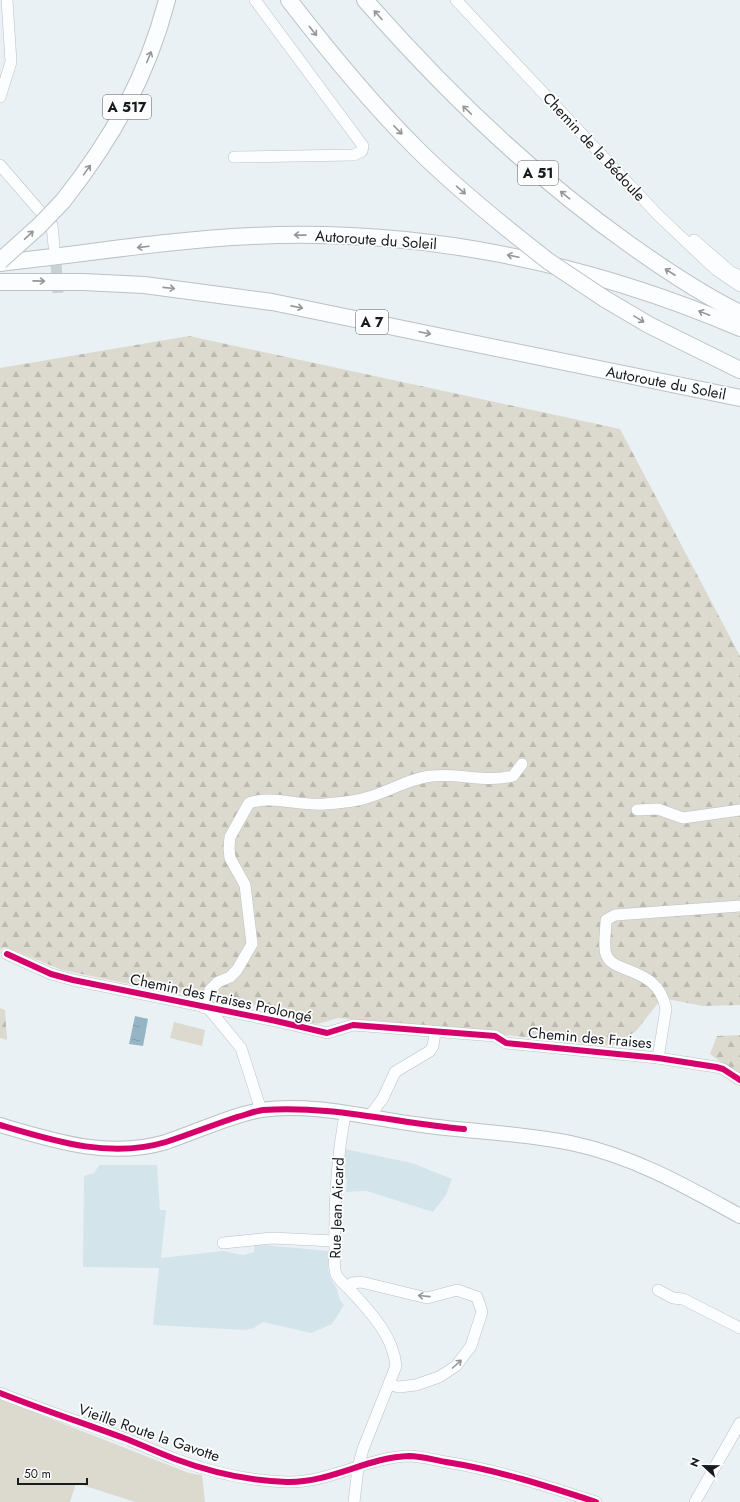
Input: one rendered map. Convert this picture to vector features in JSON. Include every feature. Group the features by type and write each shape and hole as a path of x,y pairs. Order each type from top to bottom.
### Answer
{"highway":[{"name":"A 517","path":"0,262 39,226 63,201 97,156 118,123 150,53 167,0"},
{"path":"290,0 343,68 385,116 448,178 509,230 548,261 605,299 649,325 740,370"},
{"name":"A 51","path":"364,0 449,92 499,140 554,187 641,252 699,290 740,313"},
{"name":"Autoroute du Soleil","path":"0,262 227,237 288,235 400,239 499,253 589,274 668,299 740,328"},
{"name":"Autoroute du Soleil","path":"0,282 83,282 144,285 272,302 740,398"}],"main road":[{"path":"0,1125 68,1144 94,1148 143,1148 261,1110 300,1108 421,1125 509,1134 574,1144 643,1165 740,1216"}],"street":[{"path":"0,97 10,62 7,0"},
{"path":"234,157 354,155 362,151 363,146 255,0"},
{"name":"Chemin de la Bédoule","path":"456,0 658,215 715,269 740,286"},
{"name":"Chemin de la Bédoule","path":"466,0 664,211 731,272 740,276"},
{"path":"0,165 51,223 53,229 54,246"},
{"path":"261,1110 241,1048 207,1008 210,990 218,982 230,977 237,970 252,944 245,885 230,858 229,848 230,836 249,803 268,799 298,804 324,804 349,801 368,798 414,780 430,776 445,775 501,779 513,776 522,764"},
{"path":"637,810 658,809 683,818 740,810"},
{"path":"658,1058 665,1015 665,1004 659,990 651,980 613,964 608,959 605,953 606,920 615,915 740,906"},
{"name":"Chemin des Fraises Prolongé","path":"7,954 52,974 67,978 327,1033 353,1025 435,1033"},
{"path":"369,1117 383,1098 395,1072 430,1051 433,1046 435,1033"},
{"name":"Chemin des Fraises","path":"435,1033 495,1036 506,1043 658,1058 724,1069 740,1080"},
{"name":"Rue Jean Aicard","path":"345,1114 339,1148 336,1180 334,1241 336,1273 372,1315 390,1339 395,1352 396,1366 390,1385 365,1444 358,1468 354,1502"},
{"path":"223,1243 272,1238 334,1241"},
{"path":"347,1286 352,1283 362,1282 427,1298 457,1290 477,1297 482,1312 471,1346 456,1366 439,1377 423,1382 401,1387 390,1385"},
{"path":"658,1290 673,1298 683,1299 740,1328"},
{"name":"Vieille Route la Gavotte","path":"0,1393 130,1440 175,1459 206,1469 256,1479 287,1482 313,1480 338,1475 392,1458 410,1456 468,1465 518,1478 596,1502"},
{"path":"695,1502 740,1423"}],"shaded area":[{"path":"345,1149 412,1163 452,1179 446,1195 433,1212 367,1191 346,1192 347,1179 344,1175"},
{"path":"99,1165 157,1165 160,1210 166,1210 161,1258 223,1251 243,1255 254,1252 254,1244 328,1251 328,1270 337,1289 340,1300 344,1305 332,1324 311,1333 263,1322 254,1328 245,1330 153,1325 159,1268 83,1267 84,1176 94,1173"}],"green space":[{"path":"189,336 620,429 740,656 740,1005 703,1006 662,998 636,1031 612,1046 338,1018 317,1024 247,1003 139,986 62,970 5,947 0,950 0,368"},
{"path":"0,1008 5,1010 7,1040 0,1038"},
{"path":"174,1022 205,1030 202,1046 170,1038"},
{"path":"740,1035 740,1075 710,1054 717,1036"},
{"path":"0,1399 189,1473 202,1475 205,1502 135,1502 76,1483 70,1502 0,1502"}],"water":[{"path":"135,1016 148,1019 143,1046 129,1044"}],"tunnel":[{"path":"55,249 58,293"}],"cycle path":[{"path":"7,954 51,974 73,980 276,1021 327,1033 353,1025 495,1036 506,1043 658,1058 716,1067 723,1069 740,1080"},
{"path":"0,1125 61,1142 82,1146 124,1149 145,1147 166,1142 237,1117 263,1110 288,1109 339,1112 464,1129"},
{"path":"0,1393 129,1440 188,1464 245,1478 287,1482 303,1481 394,1457 414,1456 465,1465 503,1474 596,1502"}]}
